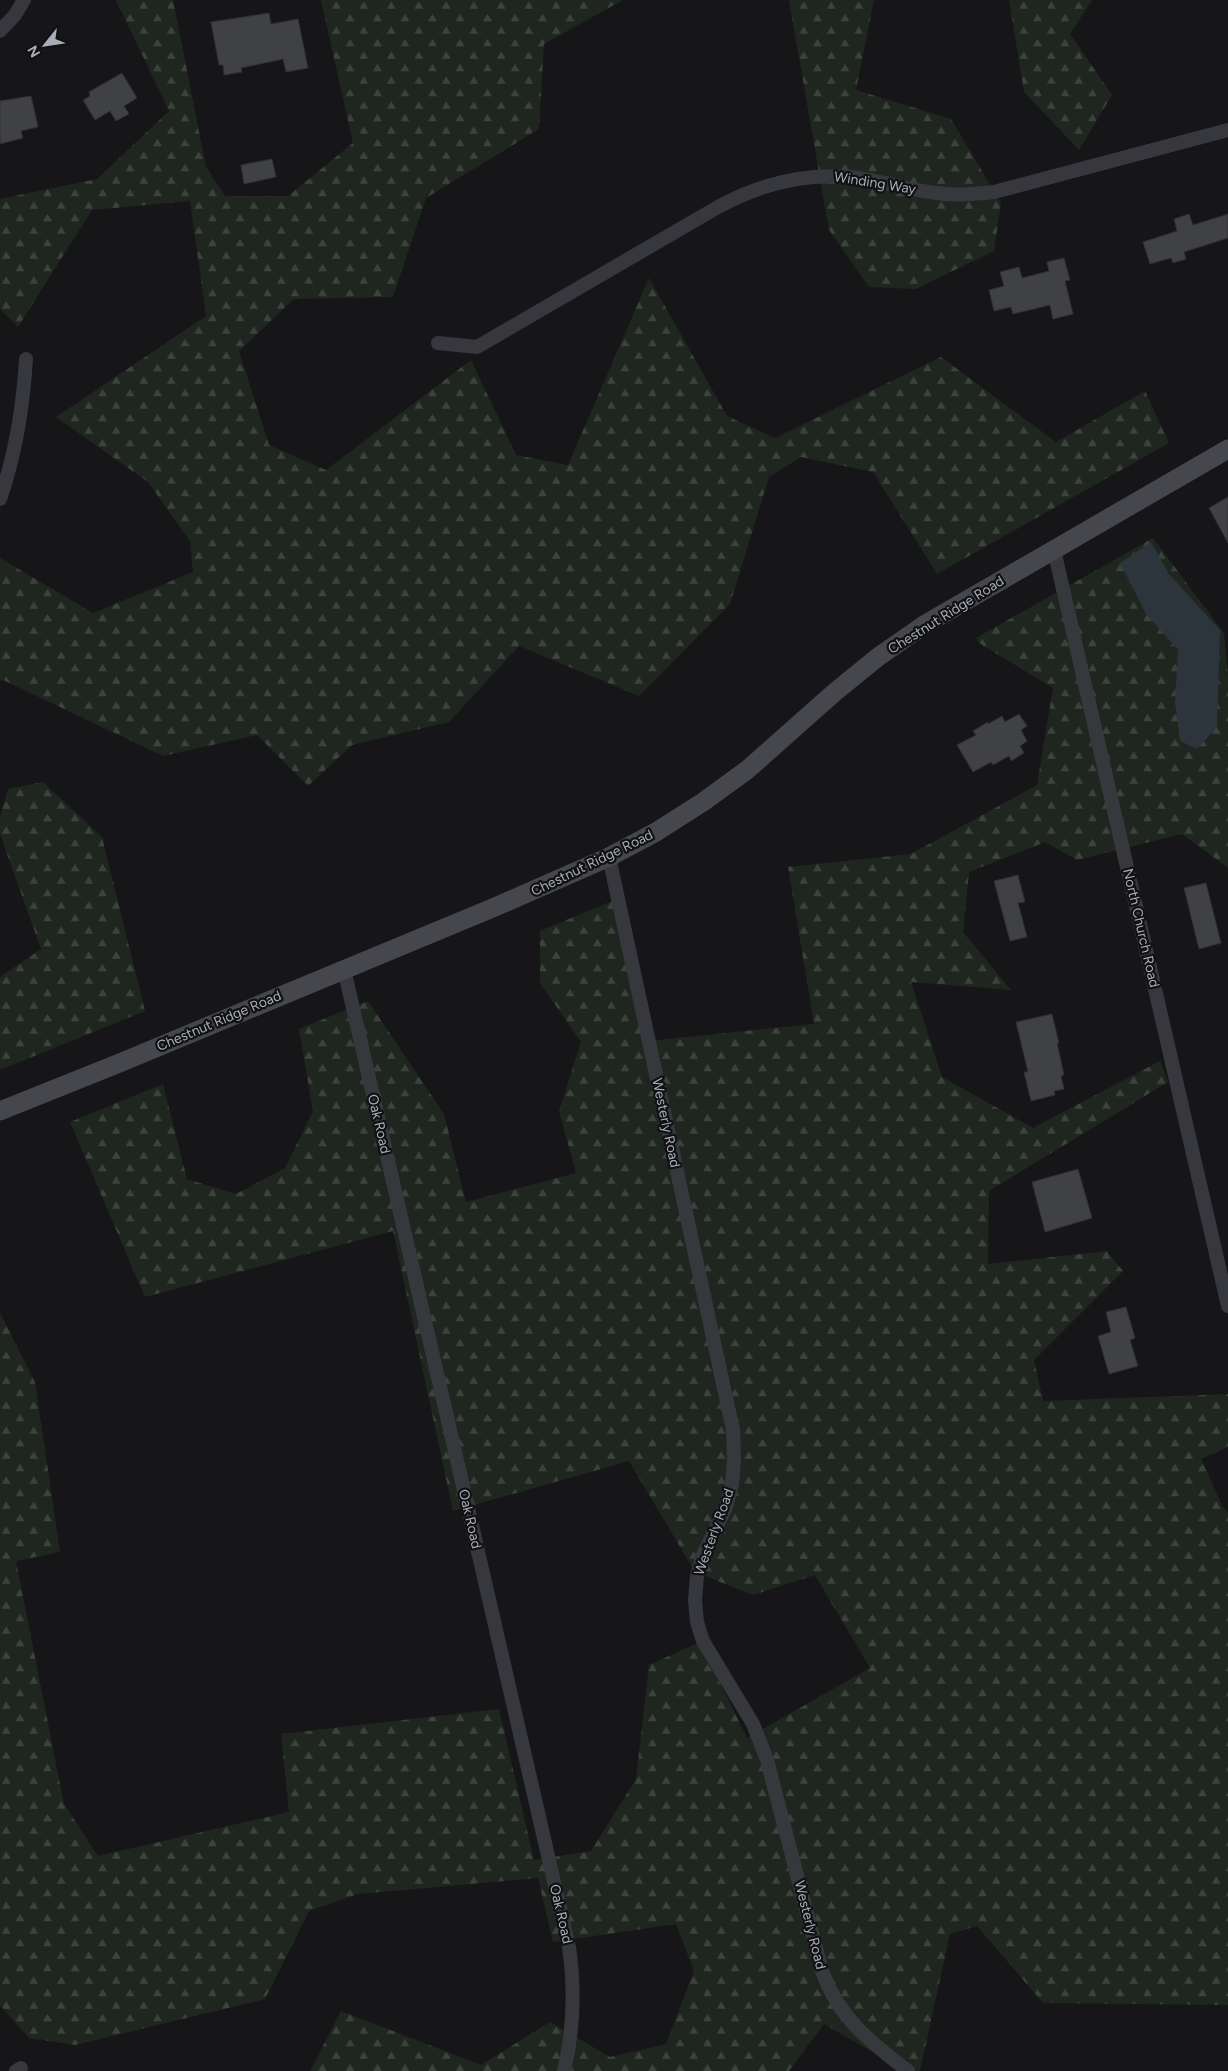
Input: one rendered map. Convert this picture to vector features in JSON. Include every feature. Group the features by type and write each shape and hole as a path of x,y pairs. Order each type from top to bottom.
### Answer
{"main road":[{"name":"Chestnut Ridge Road","path":"0,1111 495,907 609,857 679,817 747,770 835,692 878,657 924,625 1228,449"}],"street":[{"path":"0,31 24,0"},
{"name":"Winding Way","path":"438,343 477,347 718,207 744,193 767,185 792,179 824,176 852,177 936,194 967,195 994,192 1228,130"},
{"path":"0,499 18,438 26,359"},
{"name":"North Church Road","path":"1054,550 1228,1306"},
{"name":"Westerly Road","path":"609,857 733,1430 734,1459 728,1499 702,1557 697,1576 695,1600 697,1622 703,1640 753,1724 767,1760 822,1972 831,1992 844,2014 862,2035 908,2071"},
{"name":"Oak Road","path":"344,969 569,1947 573,1975 574,2004 571,2037 564,2071"}],"green space":[{"path":"116,0 173,0 206,167 225,196 288,196 353,143 321,0 623,0 544,44 539,129 426,198 393,297 294,299 239,351 269,445 326,470 471,360 516,455 568,465 649,278 727,416 775,438 941,357 1056,442 1145,391 1169,443 937,574 873,472 801,457 769,477 730,604 639,696 519,646 449,722 352,745 308,786 257,735 163,756 3,680 0,681 0,558 93,613 193,572 190,541 148,482 56,417 206,316 190,201 92,210 18,327 0,309 0,199 97,179 169,111"},
{"path":"789,0 874,0 856,90 951,119 1001,203 994,251 916,289 869,287 829,230"},
{"path":"1009,0 1092,0 1070,34 1112,95 1079,150 1024,92"},
{"path":"1153,538 1224,633 1228,676 1228,868 1182,834 1077,860 1045,842 969,872 963,932 1011,990 911,982 942,1077 1033,1128 1160,1061 1168,1082 989,1191 988,1264 1107,1251 1123,1271 1034,1360 1043,1401 1228,1394 1228,1447 1201,1459 1223,1507 1228,1512 1228,2005 1043,2003 977,1926 950,1934 920,2071 905,2071 824,2024 789,2071 310,2071 341,2011 481,2065 550,2022 610,2057 666,2044 694,1971 676,1924 553,1942 538,1878 358,1894 309,1911 265,1999 75,2045 29,2038 0,2005 0,1313 35,1382 60,1552 16,1561 64,1804 98,1856 289,1812 281,1734 499,1709 534,1860 591,1851 636,1779 649,1665 700,1642 747,1738 870,1668 815,1575 753,1595 695,1572 629,1461 453,1511 393,1231 145,1297 70,1122 163,1084 187,1179 236,1194 285,1168 313,1111 299,1029 368,1001 444,1114 466,1202 576,1173 559,1111 581,1042 540,983 540,931 612,901 648,1041 814,1024 788,867 911,854 1037,785 1053,688 979,643 976,638"},
{"path":"43,782 102,837 145,1011 0,1070 0,977 41,949 0,834 0,817 8,789"}],"shaded area":[{"path":"1151,542 1169,574 1220,630 1217,727 1197,749 1180,741 1175,703 1178,650 1146,614 1120,563"}],"building":[{"path":"269,13 271,24 298,19 308,68 286,72 283,59 241,68 242,72 224,75 223,65 219,65 211,22"},
{"path":"122,73 137,98 124,106 129,114 116,121 110,111 95,120 83,100 90,96 89,92"},
{"path":"31,96 38,127 21,131 23,138 0,144 0,101"},
{"path":"272,159 276,177 244,184 241,165"},
{"path":"1189,214 1193,225 1228,214 1228,238 1184,252 1186,259 1173,263 1171,258 1150,264 1143,242 1177,231 1174,219"},
{"path":"1064,258 1070,280 1065,281 1073,314 1053,319 1050,305 1013,314 1011,307 994,311 989,290 1004,286 1000,272 1019,267 1022,278 1049,271 1047,262"},
{"path":"1228,497 1228,543 1209,508"},
{"path":"1019,714 1027,726 1021,730 1027,741 1020,746 1024,753 1011,761 1009,756 993,765 991,762 973,772 957,745 976,735 973,731 988,722 988,724 1002,716 1005,722"},
{"path":"1018,875 1025,902 1018,903 1027,937 1010,941 994,881"},
{"path":"1206,883 1221,943 1199,949 1184,888"},
{"path":"1052,1014 1059,1043 1057,1043 1064,1075 1061,1076 1064,1089 1054,1091 1055,1095 1031,1101 1024,1072 1028,1072 1016,1022"},
{"path":"1078,1169 1092,1218 1045,1232 1032,1182"},
{"path":"1126,1307 1135,1338 1130,1340 1138,1366 1109,1374 1098,1336 1111,1332 1106,1312"}]}
